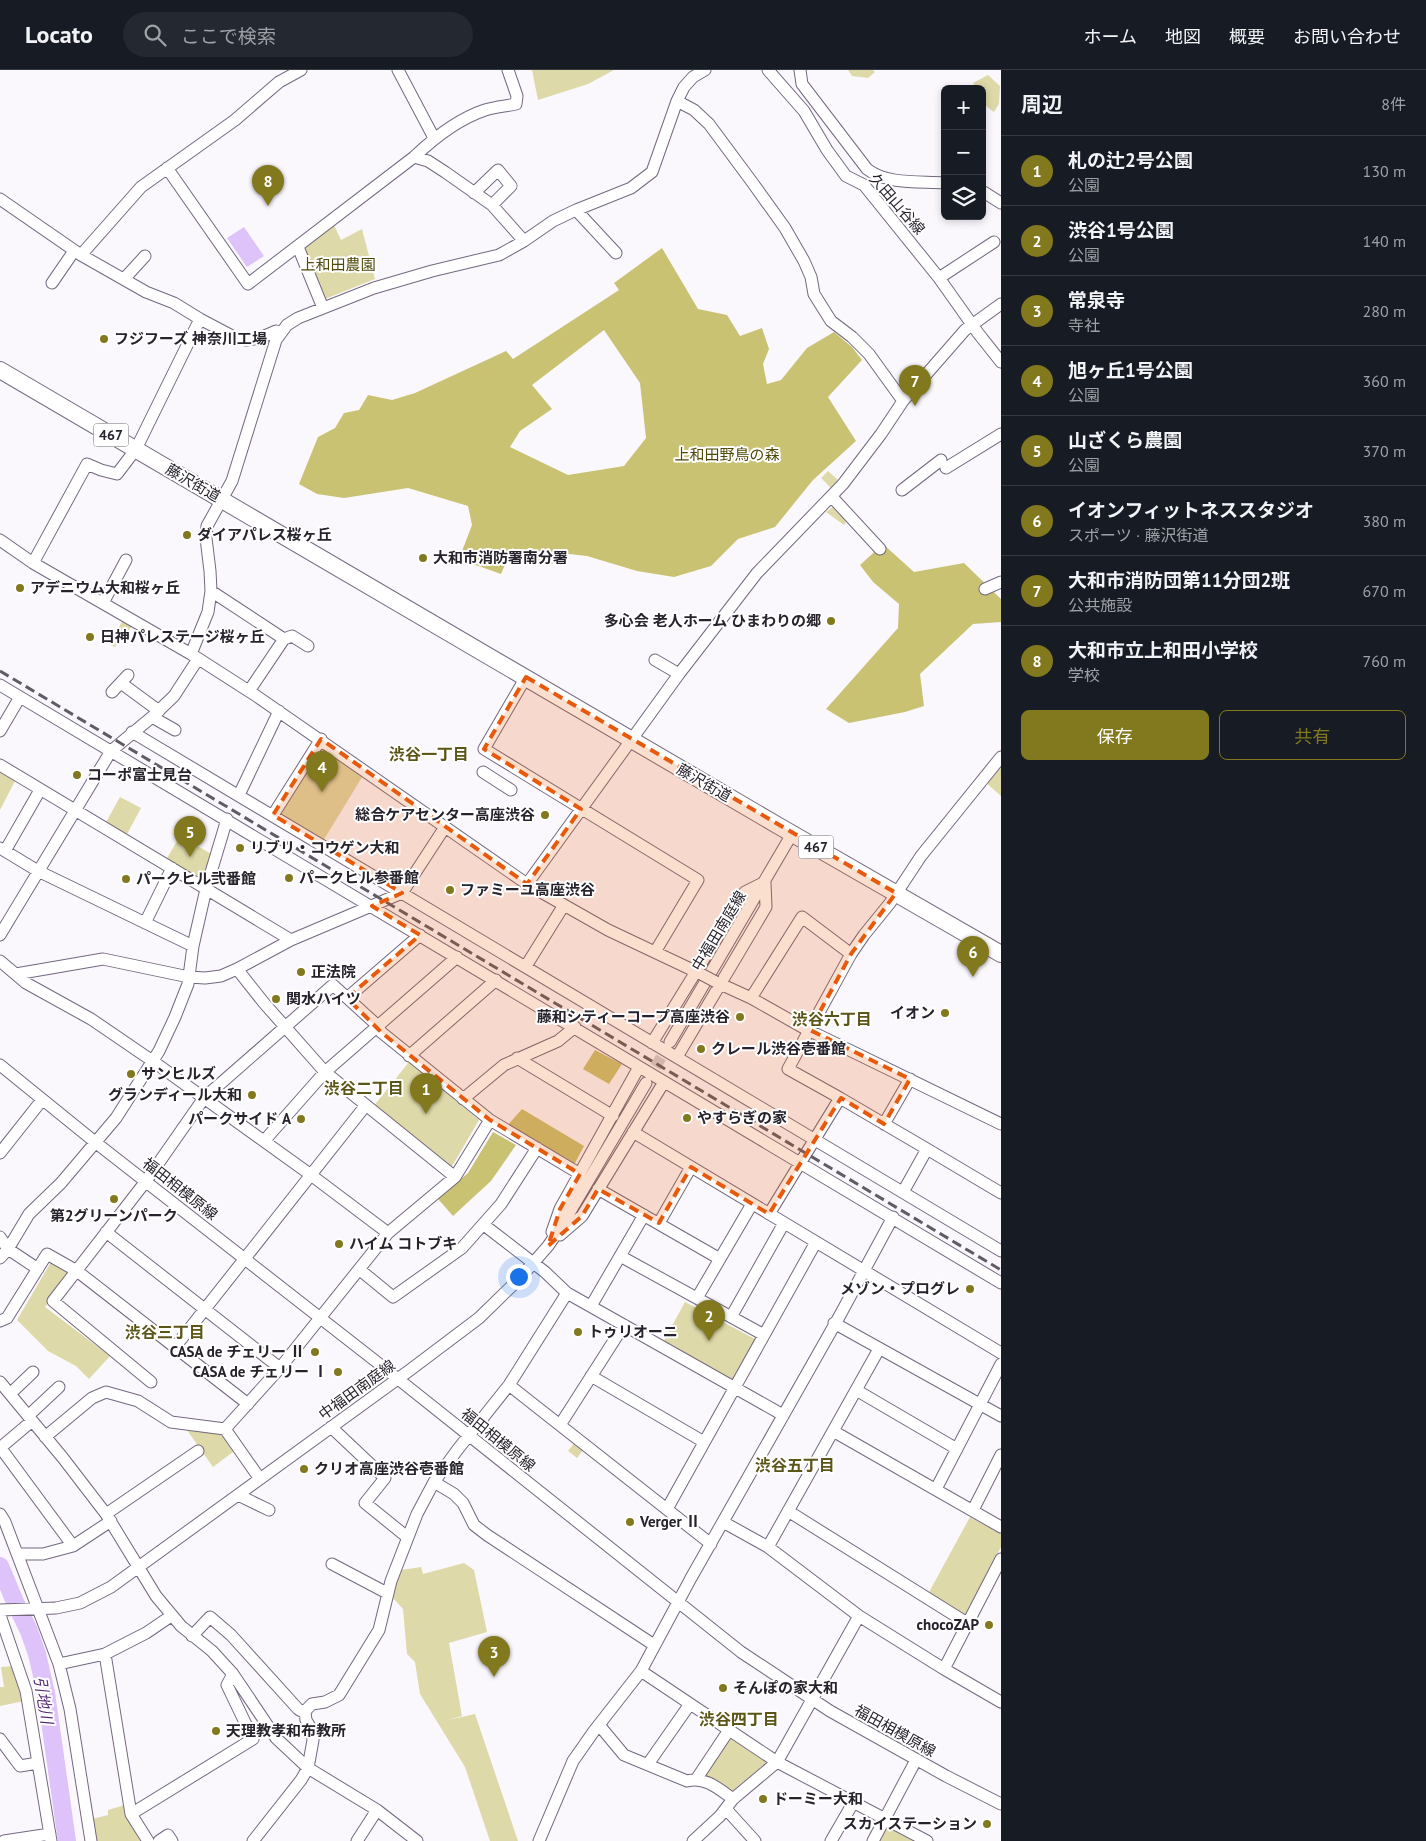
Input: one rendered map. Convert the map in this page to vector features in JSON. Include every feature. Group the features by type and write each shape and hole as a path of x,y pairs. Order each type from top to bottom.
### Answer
{"highway":[{"name":"藤沢街道","path":"0,370 792,834 1001,954"}],"street":[{"path":"52,283 141,187 235,120 279,82 301,70"},
{"path":"398,70 434,138"},
{"path":"167,168 248,284 414,156 434,138 457,123 486,110 516,104 518,96 508,70"},
{"path":"0,935 111,751 156,714 174,696 195,656 208,612 211,591 206,538 207,526 232,481 276,340 281,332 287,325 298,318 374,288 432,271 499,255 554,221 631,188 652,172 677,101 692,73 705,70"},
{"name":"久田山谷線","path":"768,70 804,111 827,150 846,176 864,185 939,278 1001,362"},
{"path":"800,70 802,84 867,169 886,178 941,183"},
{"path":"677,101 694,110 709,124 785,228 804,261 811,277 814,294 831,321 852,337 869,354 902,401"},
{"path":"414,156 428,161 446,172 492,205 524,241"},
{"path":"474,193 498,170 511,186 492,205"},
{"path":"986,194 1001,203"},
{"path":"0,199 78,253 146,292 174,303 234,337 246,340 260,338 276,331 281,332"},
{"path":"576,210 616,253"},
{"path":"939,278 994,242"},
{"path":"298,247 323,308"},
{"path":"124,279 145,256"},
{"path":"527,884 679,674 757,573 832,497 864,458 902,401 972,324 1001,304"},
{"path":"33,563 87,464 117,474 136,449 200,319"},
{"path":"902,490 944,464 1001,434"},
{"path":"832,497 880,549"},
{"path":"0,540 33,563 195,656 279,710 527,884 608,930 751,998 810,1030 1001,1124"},
{"path":"103,603 126,560"},
{"path":"985,589 1001,582"},
{"path":"211,591 284,640"},
{"path":"249,691 284,640 292,636 308,646"},
{"path":"655,660 679,674"},
{"path":"526,677 484,749 698,880 655,952"},
{"path":"112,692 125,679 156,714 175,730"},
{"path":"0,685 1001,1283"},
{"path":"0,731 20,697"},
{"path":"239,795 279,710"},
{"path":"132,732 1001,1251"},
{"path":"273,815 321,739"},
{"path":"1001,757 936,836 851,954 788,1069 1001,1193"},
{"path":"498,781 508,764"},
{"path":"0,765 291,940"},
{"path":"483,772 511,790"},
{"path":"40,790 2,850 38,871 193,946"},
{"path":"0,1258 29,1214 61,1183 116,1118 154,1062 188,984 193,946 206,889 227,819"},
{"path":"16,974 102,959 189,977 205,978 220,976 291,940 402,893 445,827"},
{"name":"中福田南庭線","path":"670,1042 792,834"},
{"path":"145,923 172,868"},
{"path":"652,1043 699,973 745,892 765,882 766,907 718,982 677,1057"},
{"path":"526,966 564,905"},
{"path":"751,998 802,917 851,954"},
{"path":"347,998 420,935"},
{"path":"264,1141 325,1072 456,957"},
{"path":"0,961 26,983 91,1019 154,1062 388,1233"},
{"path":"237,969 325,1072 455,1177"},
{"path":"409,1056 496,980"},
{"path":"151,1382 53,1301 146,1181 204,1098 334,985 378,1026 381,1032 490,1120 580,1174"},
{"path":"463,1098 504,1065 558,1040 575,1027"},
{"path":"516,1058 613,1116"},
{"name":"福田相模原線","path":"0,1065 741,1652 830,1711 916,1760 1001,1804"},
{"path":"548,1246 560,1209 640,1067"},
{"path":"884,1124 910,1079"},
{"path":"548,1246 582,1216 664,1082"},
{"name":"中福田南庭線","path":"2,1611 56,1608 80,1602 111,1587 478,1318 548,1246 646,1083"},
{"path":"770,1214 840,1098"},
{"path":"0,1153 42,1100"},
{"path":"175,1347 366,1105"},
{"path":"225,1429 321,1319 388,1233 455,1177 490,1120"},
{"path":"633,1132 1001,1353"},
{"path":"360,1270 393,1296 462,1248 501,1204 536,1148"},
{"path":"903,1192 927,1149"},
{"path":"659,1223 691,1167"},
{"path":"598,1189 720,1259"},
{"path":"697,1298 752,1204"},
{"path":"591,1306 644,1215"},
{"path":"539,1841 573,1761 641,1671 892,1217"},
{"path":"731,1317 784,1223"},
{"path":"484,1225 533,1263 567,1293 783,1415"},
{"path":"106,1232 280,1368"},
{"path":"0,1237 8,1248 38,1269"},
{"path":"667,1509 816,1242"},
{"path":"0,1321 7,1318 47,1254 77,1270 248,1404"},
{"path":"620,1256 764,1335"},
{"path":"253,1841 301,1780 308,1768 313,1740 312,1730 306,1720 305,1713 312,1704 325,1702 339,1695 379,1630 384,1618 387,1593 407,1537 434,1482 510,1385 567,1293"},
{"path":"834,1323 1001,1416"},
{"path":"560,1425 624,1325"},
{"path":"768,1547 879,1349"},
{"path":"936,1489 1001,1364"},
{"path":"10,1394 33,1372"},
{"path":"591,1376 704,1442"},
{"path":"0,1382 108,1518 156,1596 171,1616 192,1636 212,1651 233,1674 276,1738 308,1768 378,1810 417,1841"},
{"path":"510,1385 711,1544"},
{"path":"60,1387 0,1447 74,1546"},
{"path":"856,1390 957,1450"},
{"path":"45,1437 92,1398 106,1392 138,1401 171,1422 225,1429 260,1479"},
{"path":"331,1427 385,1478 365,1503 407,1537"},
{"path":"833,1430 1001,1526"},
{"path":"17,1554 43,1554 74,1546 108,1518 198,1451"},
{"path":"973,1510 1001,1455"},
{"path":"434,1482 454,1494 463,1503 474,1525 487,1535 654,1645"},
{"path":"238,1495 269,1510"},
{"path":"788,1511 968,1623"},
{"path":"0,1514 17,1554 32,1608 59,1664 70,1709 91,1841"},
{"path":"723,1522 768,1547 860,1616 944,1669 1001,1702"},
{"path":"944,1669 1001,1559"},
{"path":"332,1564 387,1593"},
{"path":"2,1611 26,1691 50,1838 4,1841"},
{"path":"59,1664 104,1654 146,1633 171,1616"},
{"path":"693,1841 734,1799 777,1762 860,1616"},
{"path":"192,1636 210,1617 231,1635 298,1709 305,1713"},
{"path":"104,1654 131,1814 148,1841"},
{"path":"641,1671 777,1762 927,1841"},
{"path":"131,1814 253,1739 227,1685 233,1674"},
{"path":"648,1764 690,1704"},
{"path":"599,1725 624,1755 687,1781 697,1778 712,1784 734,1799"},
{"path":"697,1778 729,1730"},
{"path":"0,1739 20,1766 38,1763"},
{"path":"873,1841 916,1760"},
{"path":"831,1841 852,1803"},
{"path":"726,1809 755,1841"},
{"path":"357,1841 378,1810"},
{"path":"159,1841 168,1836 172,1841"}],"highlighted area":[{"path":"526,677 896,893 851,954 810,1030 910,1079 884,1124 841,1098 769,1214 691,1167 659,1223 598,1189 582,1216 548,1246 560,1209 580,1174 490,1120 381,1032 347,998 420,935 372,906 402,893 273,815 321,739 527,884 581,809 484,749"}],"green space":[{"path":"532,70 614,70 588,84 538,100"},
{"path":"848,70 873,70 875,72 868,78 852,76"},
{"path":"988,75 1000,86 999,104 994,112 986,104 986,85 974,85 973,83"},
{"name":"上和田農園","path":"333,223 341,240 362,229 375,279 325,299 303,244"},
{"name":"上和田野鳥の森","path":"662,248 698,309 727,315 740,336 762,328 769,349 763,364 767,384 781,380 807,348 834,332 852,347 862,360 828,397 856,441 813,480 775,527 738,539 711,566 674,577 637,571 587,556 569,554 548,566 512,548 501,574 459,559 472,525 468,506 408,488 344,498 317,494 299,484 318,437 335,428 344,413 359,410 368,395 392,400 415,393 506,351 513,359 619,290 614,283","holes":["604,330 640,383 646,438 624,466 568,475 510,447 520,431 552,409 532,385"]},
{"path":"828,471 838,480 831,488 821,478"},
{"path":"836,505 848,519 844,525 826,512"},
{"path":"883,544 914,572 964,563 1001,599 1001,622 973,624 920,674 924,706 905,712 849,723 826,709 898,628 899,604 873,582 860,565"},
{"path":"123,620 133,625 115,647 109,644"},
{"path":"323,747 364,774 323,841 281,815 279,810 319,748"},
{"path":"1001,763 1001,796 984,781"},
{"path":"0,772 15,781 0,810"},
{"path":"120,797 141,808 126,836 105,824"},
{"path":"180,836 213,855 206,876 197,878 166,860"},
{"path":"595,1050 622,1064 609,1084 583,1069"},
{"path":"409,1062 479,1120 451,1168 373,1107"},
{"path":"522,1109 584,1146 574,1165 506,1127"},
{"path":"493,1132 516,1145 491,1181 453,1216 438,1199 468,1173"},
{"path":"51,1262 67,1271 69,1277 45,1307 110,1356 89,1379 76,1366 48,1351 17,1320"},
{"path":"685,1302 755,1339 756,1343 734,1382 662,1344"},
{"path":"187,1430 220,1432 233,1452 213,1467"},
{"path":"575,1442 584,1449 577,1458 568,1451"},
{"path":"970,1517 1001,1534 1001,1547 965,1615 928,1594"},
{"path":"464,1563 474,1570 487,1632 449,1643 462,1716 448,1720 475,1714 518,1841 490,1841 465,1767 420,1694 415,1662 407,1654 403,1609 391,1596 401,1570 421,1567 423,1574"},
{"path":"14,1666 24,1701 0,1706 0,1687 4,1687 1,1667"},
{"path":"734,1738 765,1759 765,1764 731,1792 707,1776 706,1773 728,1739"},
{"path":"125,1805 125,1814 140,1841 96,1841 92,1819 108,1815 108,1810"},
{"path":"886,1824 921,1841 876,1841"}],"shaded area":[{"path":"244,227 264,256 247,267 227,238"}],"waterway":[{"name":"引地川","path":"0,1566 29,1631 37,1654 46,1693 67,1841"}],"tunnel":[{"path":"647,1081 669,1044"}],"railway":[{"path":"0,671 1001,1270"}],"place":[{"name":"大和市立上和田小学校","path":"268,206"},
{"name":"フジフーズ 神奈川工場","path":"104,339"},
{"name":"大和市消防団第11分団2班","path":"915,406"},
{"name":"ダイアパレス桜ヶ丘","path":"187,535"},
{"name":"大和市消防署南分署","path":"423,558"},
{"name":"アデニウム大和桜ヶ丘","path":"20,588"},
{"name":"多心会 老人ホーム ひまわりの郷","path":"831,621"},
{"name":"日神パレステージ桜ヶ丘","path":"90,637"},
{"name":"コーポ富士見台","path":"77,775"},
{"name":"旭ヶ丘1号公園","path":"322,792"},
{"name":"総合ケアセンター高座渋谷","path":"545,815"},
{"name":"リブリ・コウゲン大和","path":"240,848"},
{"name":"山ざくら農園","path":"190,857"},
{"name":"パークヒル参番館","path":"289,878"},
{"name":"パークヒル弐番館","path":"126,879"},
{"name":"ファミーユ高座渋谷","path":"450,890"},
{"name":"正法院","path":"301,972"},
{"name":"イオンフィットネススタジオ","path":"973,977"},
{"name":"関水ハイツ","path":"276,999"},
{"name":"イオン","path":"945,1013"},
{"name":"藤和シティーコープ高座渋谷","path":"740,1017"},
{"name":"クレール渋谷壱番館","path":"701,1049"},
{"name":"サンヒルズ","path":"131,1074"},
{"name":"グランディール大和","path":"252,1095"},
{"name":"札の辻2号公園","path":"426,1114"},
{"name":"やすらぎの家","path":"687,1118"},
{"name":"パークサイド A","path":"301,1119"},
{"name":"第2グリーンパーク","path":"114,1199"},
{"name":"ハイム コトブキ","path":"339,1244"},
{"name":"メゾン・プログレ","path":"970,1289"},
{"name":"トゥリオーニ","path":"578,1332"},
{"name":"渋谷1号公園","path":"709,1341"},
{"name":"CASA de チェリー Ⅱ","path":"315,1352"},
{"name":"CASA de チェリー Ⅰ","path":"338,1372"},
{"name":"クリオ高座渋谷壱番館","path":"304,1469"},
{"name":"Verger Ⅱ","path":"630,1522"},
{"name":"chocoZAP","path":"989,1625"},
{"name":"常泉寺","path":"494,1677"},
{"name":"そんぽの家大和","path":"723,1688"},
{"name":"天理教孝和布教所","path":"216,1731"},
{"name":"ドーミー大和","path":"763,1799"},
{"name":"スカイステーション","path":"987,1824"}],"district":[{"name":"渋谷一丁目","path":"429,754"},
{"name":"渋谷六丁目","path":"832,1019"},
{"name":"渋谷二丁目","path":"364,1088"},
{"name":"渋谷三丁目","path":"165,1332"},
{"name":"渋谷五丁目","path":"795,1465"},
{"name":"渋谷四丁目","path":"739,1719"}]}
